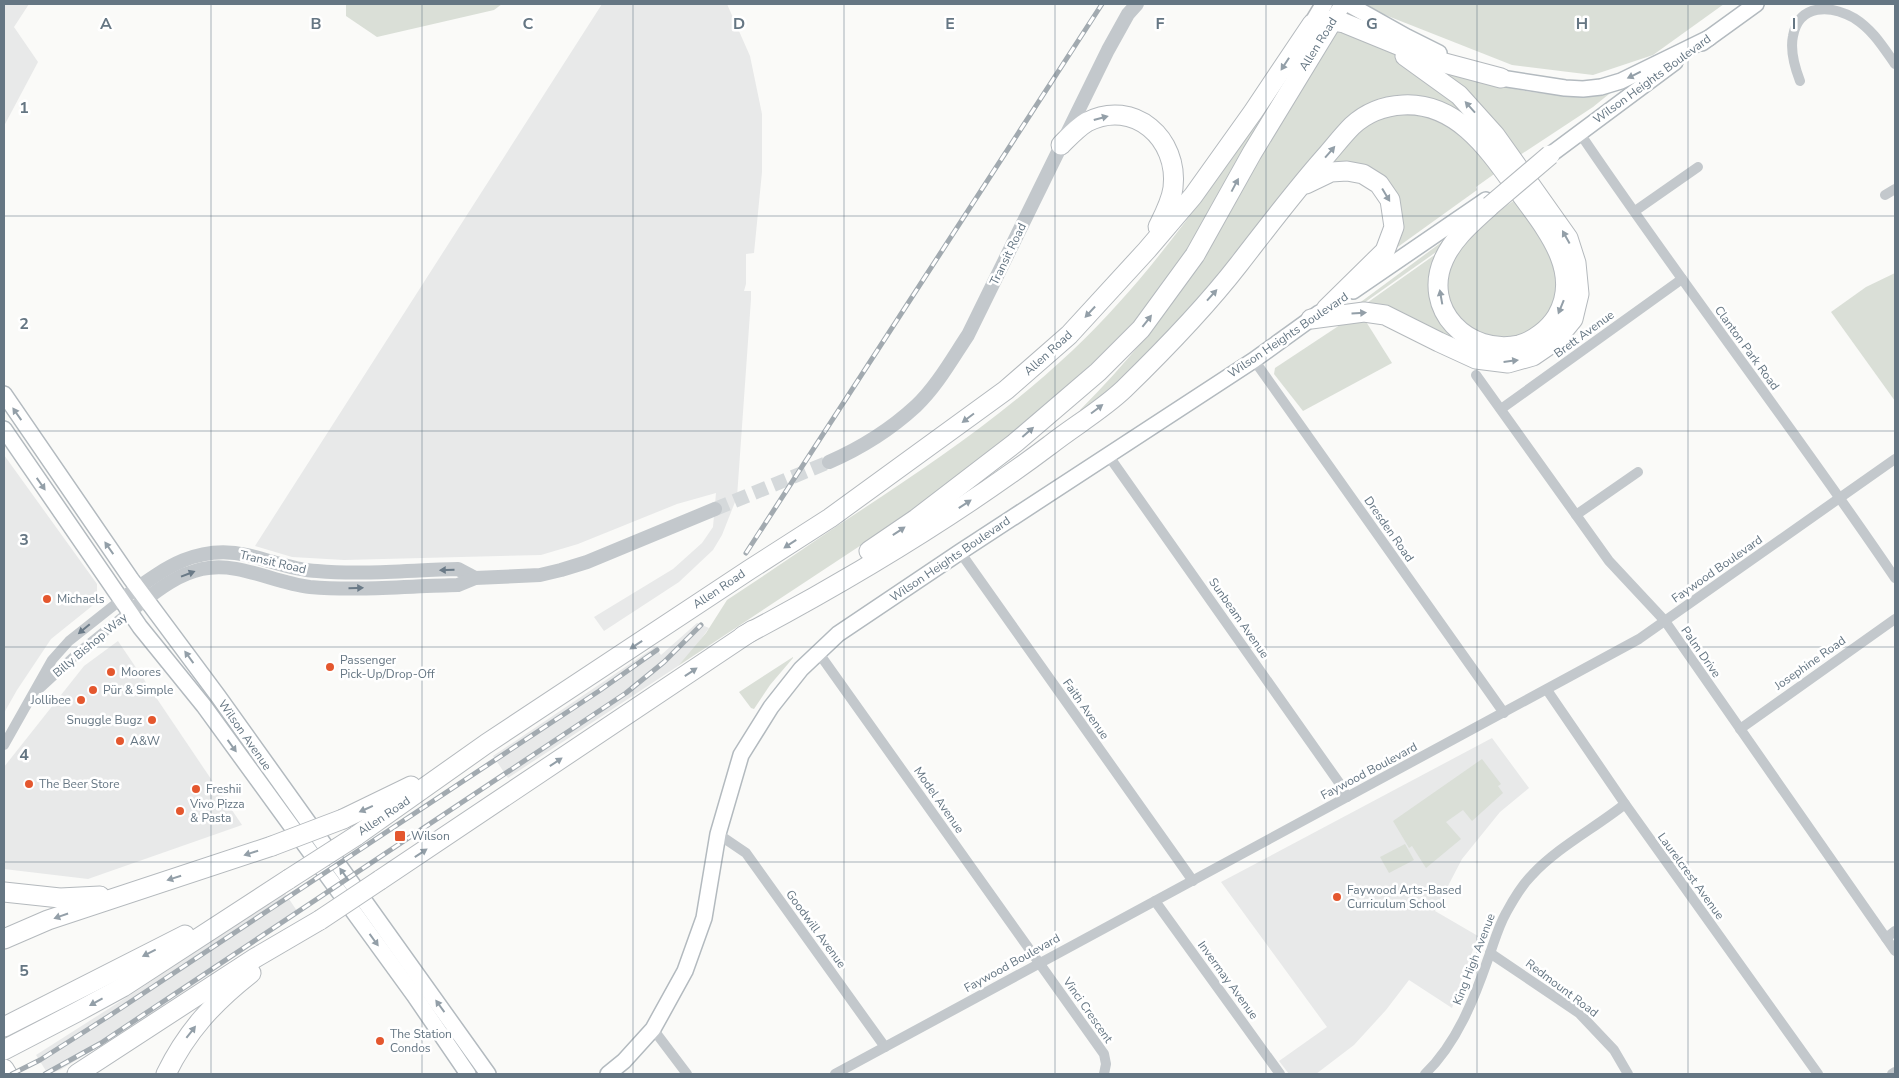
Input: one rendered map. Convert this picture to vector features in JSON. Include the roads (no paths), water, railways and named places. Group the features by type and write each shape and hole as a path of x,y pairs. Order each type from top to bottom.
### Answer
{"highway":[{"path":"1312,24 1333,20 1348,24 1437,61 1502,78"},
{"name":"Allen Road","path":"77,1074 255,958 320,920 380,880 916,519 1015,444 1098,372 1141,329 1195,255 1252,153 1333,20"},
{"name":"Allen Road","path":"4,1050 123,986 356,836 486,744 830,518 1006,390 1069,335 1147,250 1193,196 1253,112 1312,24"},
{"path":"1318,314 1364,312 1385,315 1476,359 1508,363 1533,356 1555,341 1573,319 1579,294 1576,263 1568,238 1495,135 1458,94 1378,37"},
{"path":"743,636 797,608 892,551 1016,470 1121,392 1180,331 1236,268 1298,188 1352,127 1369,113 1386,106 1416,104 1437,109 1469,129 1492,154 1547,230 1558,251 1564,272 1565,295 1555,320 1540,334 1521,344 1504,347 1486,346 1472,339 1452,324 1443,310 1439,296 1439,277 1443,260 1454,242 1488,203 1550,155"},
{"path":"1061,145 1088,122 1108,116 1128,117 1140,121 1158,134 1168,150 1172,164 1173,187 1165,212 1147,250"},
{"path":"1298,188 1331,172 1347,171 1363,174 1379,184 1390,200 1394,228 1385,251 1318,314"},
{"path":"4,939 48,920 272,846 343,819 402,791 486,744"},
{"path":"4,892 60,898 100,896 140,889"},
{"path":"6,1026 255,900"},
{"path":"166,1074 183,1042 219,1000 320,920"},
{"path":"4,1069 7,1074"}],"main road":[{"name":"Allen Road","path":"1312,24 1324,4"},
{"name":"Allen Road","path":"1333,20 1343,4"},
{"path":"1348,4 1431,49 1502,78 1565,88 1601,87 1620,81 1709,38"},
{"name":"Wilson Heights Boulevard","path":"1550,155 1756,4"},
{"name":"Wilson Heights Boulevard","path":"608,1074 624,1061 653,1028 685,971 704,918 718,834 741,755 771,706 801,669 818,652 838,634 960,552 1254,360 1318,314 1488,203"},
{"name":"Wilson Avenue","path":"4,394 143,593 488,1074"},
{"name":"Wilson Avenue","path":"4,430 140,627 189,686 341,894 468,1074"}],"street":[{"name":"Transit Road","path":"829,462 856,450 900,419 917,405 940,377 968,335 1108,50 1128,14 1137,4"},
{"path":"1800,81 1794,61 1792,37 1796,25 1803,17 1820,8 1839,11 1864,25 1878,39 1895,64"},
{"name":"Clanton Park Road","path":"1579,132 1682,279 1840,497 1895,578"},
{"path":"1635,211 1698,167"},
{"path":"1885,195 1895,189"},
{"name":"Brett Avenue","path":"1501,409 1682,279"},
{"name":"Dresden Road","path":"1254,360 1504,713"},
{"name":"Palm Drive","path":"1476,375 1609,561 1665,621 1895,951"},
{"name":"Sunbeam Avenue","path":"1108,455 1340,784 1346,797"},
{"name":"Faywood Boulevard","path":"835,1074 1639,639 1895,459"},
{"path":"1576,515 1638,472"},
{"name":"Transit Road","path":"143,593 183,575 214,568 230,568 294,584 321,588 458,585 475,578 540,575 587,562 715,509"},
{"name":"Faith Avenue","path":"960,552 1193,881"},
{"name":"Billy Bishop Way","path":"4,745 52,660 68,642 122,599 143,593"},
{"name":"Billy Bishop Way","path":"34,693 78,653 130,611 143,593"},
{"name":"Josephine Road","path":"1740,728 1895,619"},
{"name":"Model Avenue","path":"818,652 1040,963"},
{"name":"Laurelcrest Avenue","path":"1547,690 1625,804 1818,1074"},
{"name":"King High Avenue","path":"1432,1072 1467,1012 1505,914 1519,891 1532,875 1560,851 1625,804"},
{"name":"Goodwill Avenue","path":"718,834 746,852 885,1047"},
{"name":"Invermay Avenue","path":"1155,901 1280,1074"},
{"path":"1886,938 1895,931"},
{"name":"Redmount Road","path":"1490,953 1579,1013 1614,1050 1628,1074"},
{"name":"Vinci Crescent","path":"1040,963 1104,1054 1106,1064 1104,1074"},
{"path":"653,1028 687,1074"}],"tunnel":[{"path":"715,509 829,462"}],"railway":[{"path":"746,553 1102,4"},
{"path":"45,1074 101,1043 626,693 664,662 701,625"},
{"path":"12,1074 40,1060 109,1016 599,691 657,650"}],"place":[{"name":"Michaels","path":"47,599"},
{"name":"Passenger Pick-Up/Drop-Off","path":"330,667"},
{"name":"Moores","path":"111,672"},
{"name":"Pür & Simple","path":"93,690"},
{"name":"Jollibee","path":"81,700"},
{"name":"Snuggle Bugz","path":"152,720"},
{"name":"A&W","path":"120,741"},
{"name":"The Beer Store","path":"29,784"},
{"name":"Freshii","path":"196,789"},
{"name":"Vivo Pizza & Pasta","path":"180,811"},
{"name":"Wilson","path":"400,836"},
{"name":"Faywood Arts-Based Curriculum School","path":"1337,897"},
{"name":"The Station Condos","path":"380,1041"}]}
